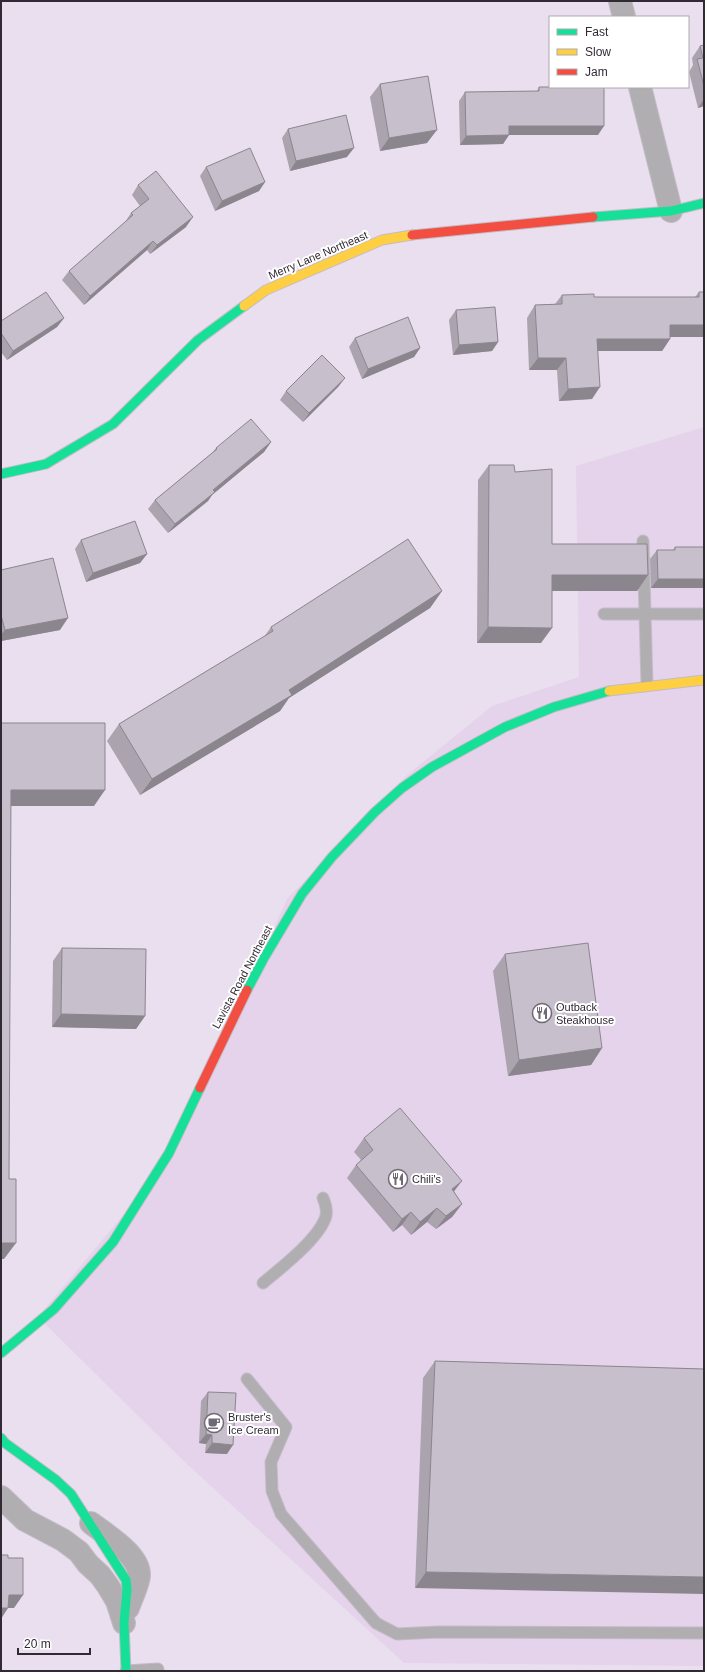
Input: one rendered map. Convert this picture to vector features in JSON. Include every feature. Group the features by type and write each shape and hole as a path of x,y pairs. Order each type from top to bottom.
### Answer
{"main road":[{"name":"Merry Lane Northeast","path":"1,474 46,464 113,424 198,340 266,290 382,240 432,232 631,213 670,211 704,203"},
{"name":"Lavista Road Northeast","path":"1,1353 54,1308 112,1242 170,1153 253,978 302,894 332,857 375,812 402,788 432,767 505,727 554,707 608,691 704,680"},
{"path":"1,1438 5,1443 66,1489 71,1494 86,1519"},
{"path":"124,1623 126,1671"}],"street":[{"path":"620,1 624,16"},
{"path":"640,88 670,211"},
{"path":"3,1504 25,1520 63,1540 78,1552 108,1586 117,1601 124,1623"},
{"path":"86,1519 126,1550 136,1565 139,1576 124,1623"}],"lane":[{"path":"643,541 647,686"},
{"path":"604,614 704,614"},
{"path":"263,1283 301,1251 318,1230 325,1219 327,1208 323,1198"},
{"path":"247,1379 286,1427 271,1462 272,1490 281,1514 376,1623 397,1634 438,1632 704,1633"},
{"path":"126,1671 158,1668"}],"shaded area":[{"path":"704,427 704,1666 404,1663 188,1465 38,1317 170,1159 287,899 406,776 492,706 579,677 576,466"}],"building":[{"path":"704,45 704,86 697,59 703,58 700,46"},
{"path":"428,76 437,130 389,138 380,84"},
{"path":"539,87 604,88 604,126 509,126 509,135 466,136 465,92 539,91"},
{"path":"346,115 354,148 296,161 288,129"},
{"path":"250,148 265,182 222,201 206,167"},
{"path":"156,171 193,217 157,245 153,241 90,296 69,271 133,215 131,213 149,199 138,185"},
{"path":"46,292 64,318 13,351 1,333 1,321"},
{"path":"699,292 704,292 704,325 670,325 670,339 597,339 600,387 568,389 566,358 538,358 535,305 562,304 562,295 594,294 594,297 699,297"},
{"path":"495,307 498,342 459,345 456,310"},
{"path":"408,317 420,348 368,369 355,338"},
{"path":"322,355 345,378 309,413 286,391"},
{"path":"251,419 271,442 213,490 215,492 175,524 155,500"},
{"path":"489,465 514,465 515,472 552,469 552,544 647,544 648,575 552,575 552,628 488,627"},
{"path":"135,521 147,554 93,573 81,540"},
{"path":"408,539 442,591 289,690 292,695 152,779 119,724 273,631 271,627"},
{"path":"675,547 704,547 704,579 658,579 657,550 675,550"},
{"path":"53,558 68,618 5,630 1,615 1,570"},
{"path":"1,723 105,723 105,790 11,790 9,1179 16,1179 16,1243 1,1243"},
{"path":"588,943 602,1048 519,1060 505,954"},
{"path":"62,948 146,949 145,1016 61,1014"},
{"path":"400,1108 462,1181 452,1189 462,1204 446,1216 437,1208 420,1222 411,1212 402,1219 356,1165 373,1150 364,1138"},
{"path":"435,1361 704,1369 704,1577 426,1572"},
{"name":"Bruster's Ice Cream","path":"208,1392 236,1393 233,1445 212,1443 212,1435 206,1434"},
{"path":"1,1555 8,1555 8,1558 23,1558 23,1595 9,1595 8,1608 1,1608"}],"traffic: fast":[{"path":"593,217 671,211 704,203"},
{"path":"1,474 46,464 113,424 198,340 244,306"},
{"path":"247,990 302,894 332,857 375,812 402,788 432,767 505,727 554,707 609,691"},
{"path":"1,1353 54,1309 113,1242 169,1153 200,1088"},
{"path":"1,1438 5,1443 56,1480 71,1494 126,1580 127,1589 124,1623 126,1671"}],"traffic: slow":[{"path":"244,306 266,290 382,240 412,235"},
{"path":"609,691 704,680"}],"traffic: jam":[{"path":"412,235 593,217"},
{"path":"200,1088 247,990"}],"place":[{"name":"Outback Steakhouse","path":"542,1013"},
{"name":"Chili's","path":"398,1179"},
{"name":"Bruster's Ice Cream","path":"214,1423"}]}
